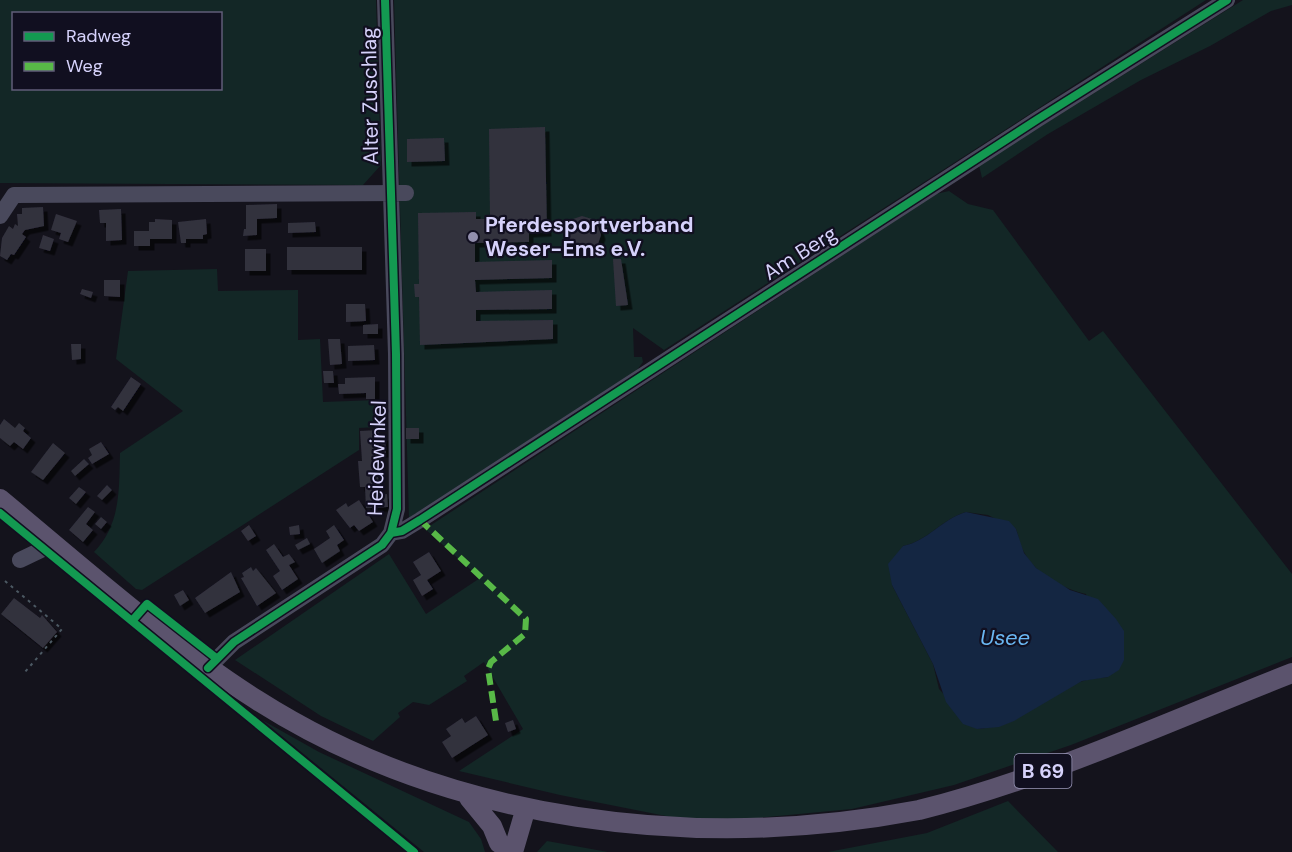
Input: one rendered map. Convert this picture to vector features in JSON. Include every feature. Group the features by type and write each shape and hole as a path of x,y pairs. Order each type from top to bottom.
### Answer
{"main road":[{"name":"B 69","path":"0,499 208,668 260,702 342,748 470,798 606,827 697,834 784,831 850,824 917,811 999,788 1292,674"},
{"path":"470,798 492,826 504,849"},
{"path":"504,849 519,810"}],"street":[{"name":"Alter Zuschlag","path":"385,0 398,193"},
{"name":"Am Berg","path":"391,533 402,531 420,520 1038,119 1227,0"},
{"path":"0,216 14,195 398,193"},
{"name":"Heidewinkel","path":"208,668 234,642 371,554 391,533 397,497 398,193"},
{"path":"20,560 43,549 51,541"}],"path":[{"path":"5,581 62,629 25,672"}],"green space":[{"path":"0,0 376,0 381,165 363,185 0,183"},
{"path":"394,0 1206,0 664,350 633,328 634,357 642,357 643,362 637,370 409,518"},
{"path":"1243,0 1292,0 1292,5 1271,11 1210,46 1141,80 1048,134 982,178 979,165"},
{"path":"949,191 968,204 993,210 1089,341 1103,331 1292,574 1292,657 1071,745 954,785 852,809 747,819 681,819 560,795 459,771 523,729 484,662 464,676 467,681 429,705 413,702 398,713 400,717 373,741 321,716 235,660 389,554 426,614 480,578 425,529 936,194","holes":["966,512 988,515 1016,529 1024,552 1043,574 1060,584 1086,594 1108,677 1080,682 1019,717 977,729 939,689 933,664 892,585 903,546 920,540 957,515"]},
{"path":"217,269 218,291 298,290 298,340 320,339 323,402 377,400 377,427 359,428 359,450 142,590 136,589 94,552 103,541 114,518 117,506 120,453 183,411 116,359 128,271"},
{"path":"262,720 319,752 469,822 481,839 485,852 424,852"},
{"path":"1008,801 1058,852 828,852 927,833"},
{"path":"547,841 608,852 537,852"}],"water":[{"name":"Usee","path":"966,512 1009,521 1016,529 1024,553 1036,568 1070,590 1098,599 1124,631 1124,660 1119,670 1108,677 1082,681 1014,721 999,727 977,729 963,724 946,702 933,664 892,585 888,564 903,546 920,540 957,515"}],"building":[{"name":"Pferdesportverband Weser-Ems e.V.","path":"545,127 547,232 529,233 529,242 475,243 475,262 552,260 552,278 475,280 476,292 552,290 552,309 476,310 476,321 553,320 553,339 420,345 419,297 415,297 414,284 419,284 418,213 476,212 476,219 490,219 489,129"},
{"path":"444,138 445,161 407,162 407,139"},
{"path":"277,204 277,218 257,219 257,235 243,236 244,229 246,229 246,205"},
{"path":"43,207 44,226 25,230 22,234 26,237 14,255 11,254 7,260 0,256 2,238 9,226 13,229 15,224 18,226 17,214 22,214 22,208"},
{"path":"121,209 122,240 106,241 106,223 100,223 99,210"},
{"path":"56,214 77,221 68,242 59,239 61,233 51,230"},
{"path":"582,216 592,219 601,235 598,244 591,251 571,253 563,246 566,244 564,235 566,226 573,219"},
{"path":"155,219 172,220 172,239 150,239 150,246 134,246 134,231 149,231 149,222 155,222"},
{"path":"206,219 207,234 203,235 203,239 186,239 186,243 181,243 178,222"},
{"path":"315,222 316,232 288,233 288,223"},
{"path":"43,235 54,239 50,251 39,248"},
{"path":"287,247 362,247 362,270 287,270"},
{"path":"245,249 266,249 266,271 245,271"},
{"path":"613,259 621,259 628,305 616,306"},
{"path":"104,280 120,280 120,297 104,296"},
{"path":"82,289 93,292 91,298 80,294"},
{"path":"346,304 365,304 366,321 346,322"},
{"path":"378,324 378,334 363,334 363,325"},
{"path":"328,339 340,339 342,364 330,365"},
{"path":"71,344 81,344 81,359 72,360"},
{"path":"374,345 375,360 348,361 348,346"},
{"path":"323,371 333,371 334,383 324,383"},
{"path":"131,377 141,384 123,411 118,407 115,410 111,407"},
{"path":"375,377 375,399 366,399 366,393 339,394 338,384 345,384 345,378"},
{"path":"4,419 15,428 19,423 25,428 23,431 31,438 23,449 14,442 10,446 0,438 0,425"},
{"path":"406,428 419,428 419,439 406,439"},
{"path":"378,430 379,437 385,436 386,453 377,453 379,495 387,494 388,507 366,508 365,487 360,487 358,461 362,461 360,431"},
{"path":"101,442 109,454 92,464 88,458 92,455 89,449"},
{"path":"53,443 65,453 43,480 31,472"},
{"path":"84,459 89,464 75,476 71,471"},
{"path":"107,485 112,490 102,500 97,496"},
{"path":"79,487 86,492 76,504 69,498"},
{"path":"359,500 373,522 359,531 354,525 350,528 336,510 346,503 348,507"},
{"path":"88,507 95,512 86,524 93,530 83,542 69,530"},
{"path":"101,517 107,522 101,529 95,524"},
{"path":"249,525 256,536 248,541 241,531"},
{"path":"299,525 300,534 290,535 289,527"},
{"path":"334,525 344,540 337,545 340,551 322,563 314,549 330,538 326,531"},
{"path":"307,538 310,544 298,550 295,545"},
{"path":"274,544 283,557 289,554 295,562 289,565 298,579 282,590 273,576 280,571 266,550"},
{"path":"429,552 441,571 427,580 433,589 422,596 413,580 421,575 413,562"},
{"path":"251,567 253,571 256,568 276,593 257,606 241,578 244,577 242,573"},
{"path":"231,572 240,592 205,613 195,598"},
{"path":"183,590 189,600 180,606 174,595"},
{"path":"14,598 40,618 42,615 57,632 43,648 1,614"},
{"path":"476,716 488,735 452,758 442,742 451,736 446,729 462,718 465,723"},
{"path":"513,720 516,729 508,732 505,723"}],"marked path":[{"path":"420,520 526,619 525,634 491,662 488,669 496,721"}],"cycle path":[{"path":"208,668 234,642 382,545 391,533 397,509 396,354 385,0"},
{"path":"391,533 402,531 420,520 1038,119 1227,0"},
{"path":"0,513 414,852"},
{"path":"132,621 147,604 216,658"}],"place":[{"name":"Pferdesportverband Weser-Ems e.V.","path":"473,237"}]}
